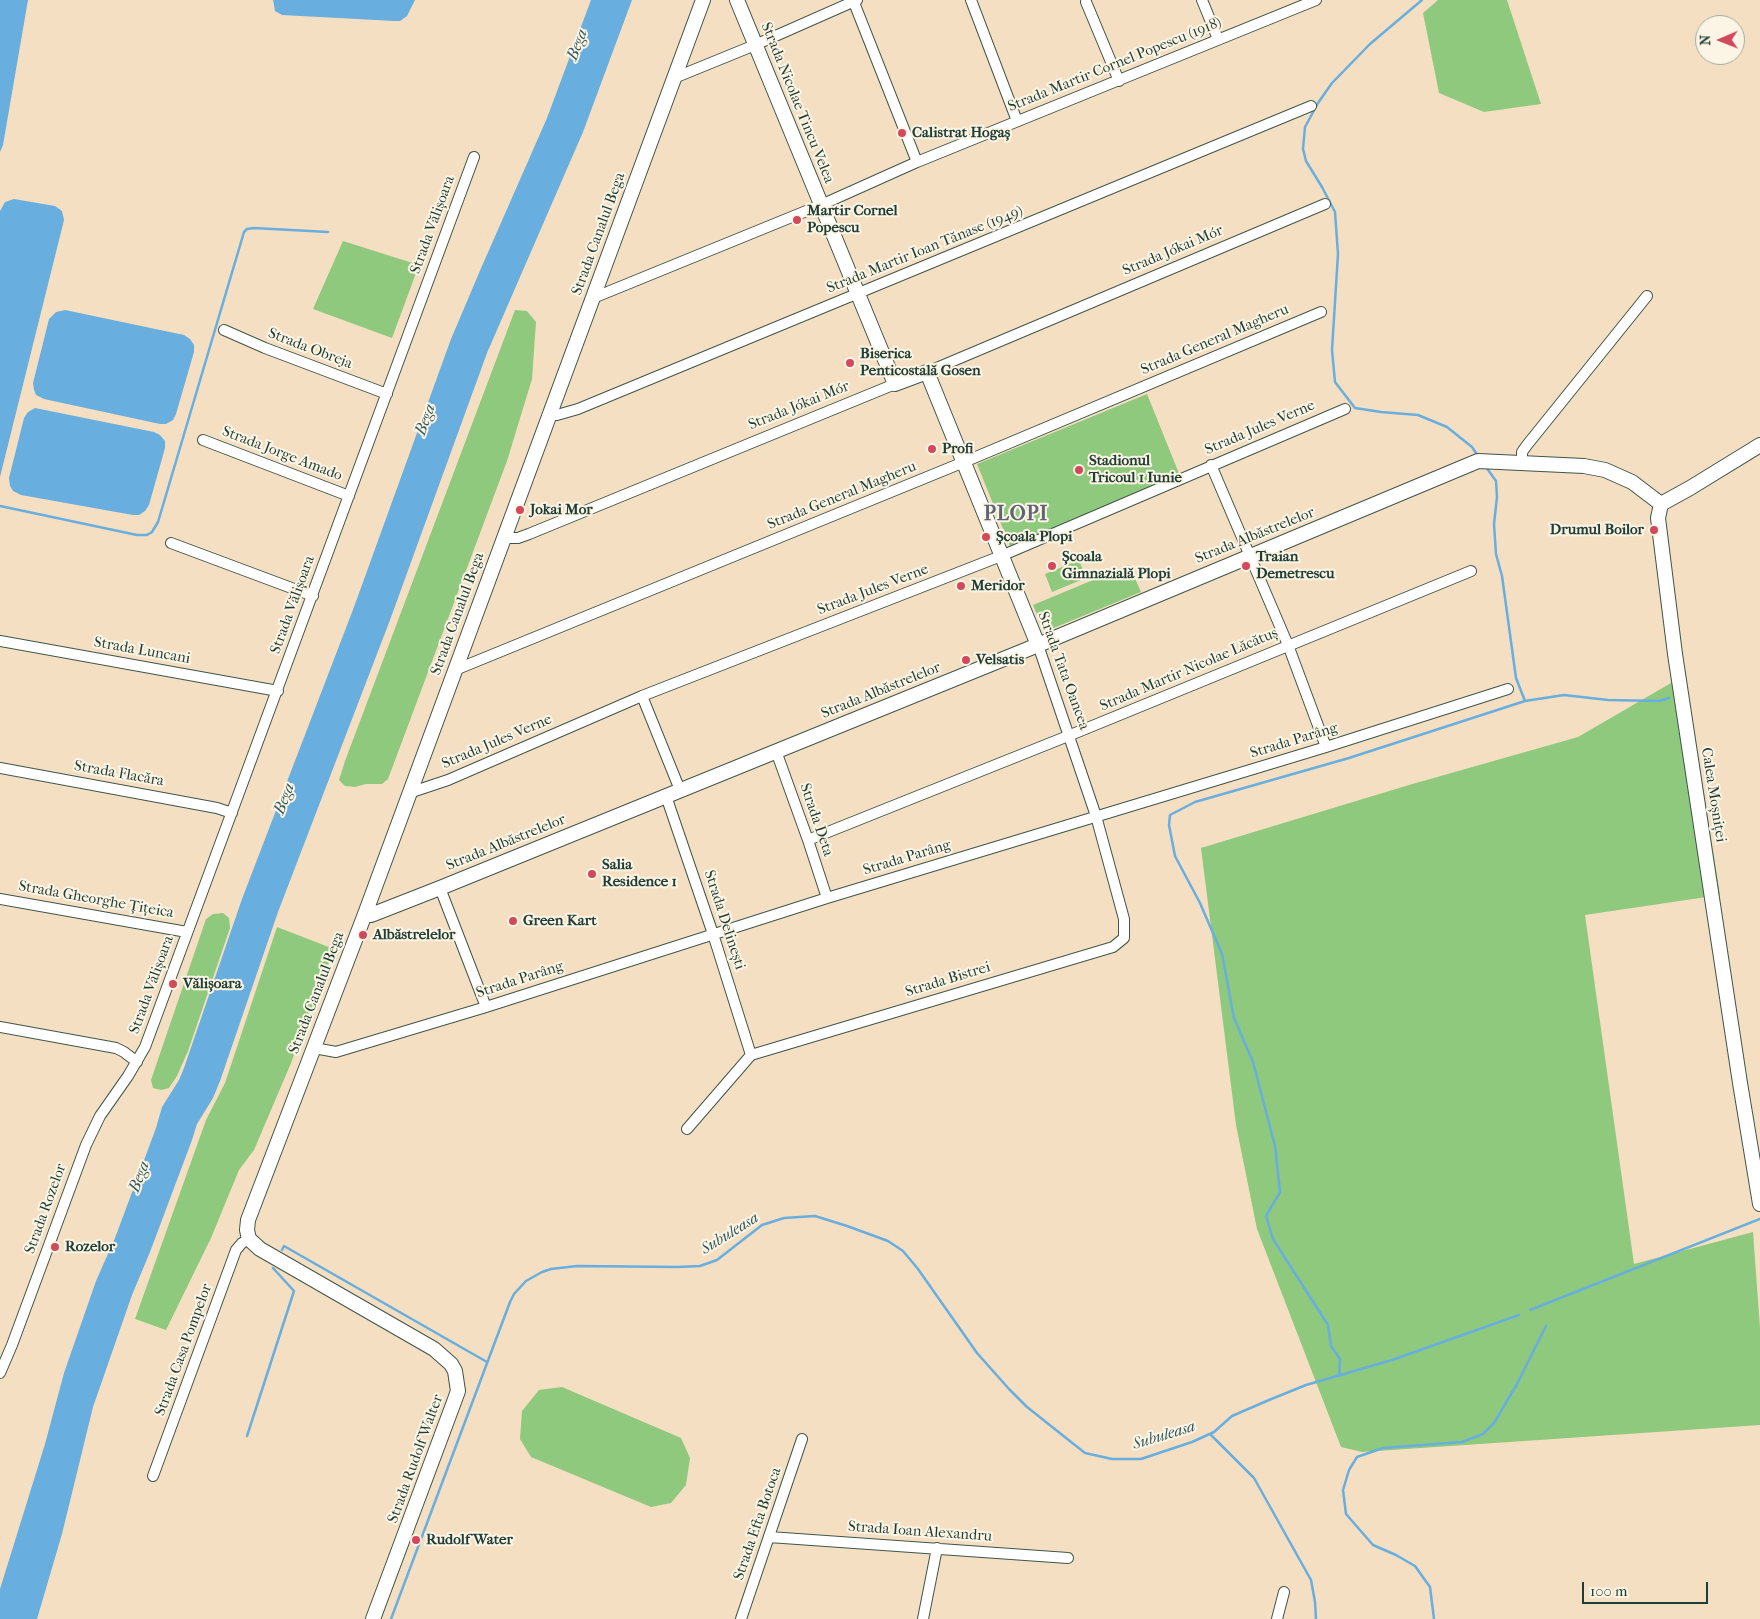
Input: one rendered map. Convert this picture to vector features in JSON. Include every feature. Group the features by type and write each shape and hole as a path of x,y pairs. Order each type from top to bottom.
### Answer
{"street":[{"name":"Strada Canalul Bega","path":"249,1239 246,1230 248,1220 365,914 703,0"},
{"name":"Strada Nicolae Tincu Velea","path":"737,0 895,384"},
{"path":"674,78 755,45 854,0 917,162"},
{"path":"971,0 1017,121"},
{"path":"1202,0 1218,39"},
{"name":"Strada Martir Cornel Popescu (1918)","path":"593,298 821,205 917,162 1316,0"},
{"path":"1086,2 1119,81"},
{"name":"Strada Martir Ioan Tănase (1949)","path":"549,415 557,416 578,409 1310,106"},
{"name":"Strada Vălișoara","path":"137,1062 145,1047 278,691 474,157"},
{"name":"Strada Jókai Mór","path":"504,538 518,538 529,534 926,372 1325,204"},
{"path":"1522,464 1522,452 1527,445 1647,296"},
{"name":"Strada General Magheru","path":"455,670 964,462 1321,312"},
{"name":"Strada Obreja","path":"224,330 265,348 387,394"},
{"name":"Strada Tata Oancea","path":"926,372 1038,645 1096,816"},
{"name":"Strada Jules Verne","path":"409,793 448,780 642,696 1001,556 1345,408"},
{"name":"Strada Jorge Amado","path":"203,440 350,496"},
{"path":"1661,504 1760,445"},
{"name":"Strada Albăstrelelor","path":"365,914 372,915 440,888 1038,645 1478,461 1584,466 1605,470 1632,482 1661,504"},
{"path":"1211,465 1288,645 1326,747"},
{"name":"Calea Moșniței","path":"1661,504 1658,518 1659,529 1675,654 1760,1204"},
{"path":"171,543 313,596"},
{"name":"Strada Martir Nicolae Lăcătuș","path":"808,840 1471,571"},
{"name":"Strada Luncani","path":"0,641 278,691"},
{"name":"Strada Parâng","path":"314,1048 336,1052 486,1007 826,898 1326,747 1508,689"},
{"path":"642,696 680,790"},
{"name":"Strada Deta","path":"776,751 808,840 826,898"},
{"name":"Strada Flacăra","path":"0,768 232,812"},
{"name":"Strada Delinești","path":"666,796 713,934 751,1055"},
{"name":"Strada Bistrei","path":"751,1055 1113,947 1119,943 1124,938 1124,919 1096,816"},
{"path":"440,888 486,1007"},
{"name":"Strada Gheorghe Țițeica","path":"0,899 187,932"},
{"path":"0,1027 116,1048 137,1062"},
{"path":"687,1129 751,1055"},
{"name":"Strada Rozelor","path":"0,1373 16,1336 86,1145 100,1116 137,1062"},
{"name":"Strada Casa Pompelor","path":"153,1476 236,1250 249,1239"},
{"name":"Strada Rudolf Walter","path":"249,1239 260,1249 434,1349 451,1364 455,1371 458,1391 373,1619"},
{"name":"Strada Efta Botoca","path":"741,1619 802,1438"},
{"name":"Strada Ioan Alexandru","path":"769,1537 1068,1558"},
{"path":"923,1619 937,1548"},
{"path":"1277,1619 1284,1592"}],"green space":[{"path":"1438,0 1507,0 1541,104 1484,112 1439,93 1423,13"},
{"path":"343,241 419,265 392,338 313,309"},
{"path":"515,310 527,311 536,322 532,379 507,461 388,779 382,784 366,784 355,787 345,786 339,780 345,761"},
{"name":"Stadionul Tricoul 1 Iunie","path":"1147,394 1180,476 1010,546 977,464"},
{"path":"1079,560 1086,578 1052,592 1045,574"},
{"path":"1129,565 1141,592 1044,632 1033,605"},
{"path":"1686,681 1720,895 1585,915 1634,1264 1753,1232 1760,1328 1760,1425 1362,1452 1341,1447 1257,1229 1236,1125 1201,848 1409,785 1578,737 1671,683"},
{"path":"223,913 229,918 230,928 188,1051 177,1076 169,1088 161,1090 153,1088 151,1080 206,919 213,914"},
{"path":"277,927 334,949 291,1063 254,1150 239,1170 211,1238 166,1330 135,1319 206,1120 225,1083"},
{"path":"562,1387 681,1438 690,1458 686,1485 671,1503 651,1507 531,1457 520,1439 522,1411 539,1390"}],"water":[{"path":"0,0 28,0 3,145 0,152"},
{"path":"273,0 415,0 407,16 400,21 394,21 282,15 275,11"},
{"name":"Bega","path":"591,0 632,0 583,132 487,353 390,620 278,912 220,1081 213,1098 197,1124 150,1252 132,1295 93,1407 62,1534 37,1619 0,1619 0,1589 45,1444 64,1373 96,1281 115,1238 162,1107 179,1080 184,1068 242,899 354,607 451,339 547,118"},
{"path":"14,199 55,206 62,211 64,220 0,477 0,211 5,202"},
{"path":"65,310 184,335 190,339 194,345 194,352 173,420 166,424 160,424 44,399 36,395 33,383 49,319 56,312"},
{"path":"35,408 154,432 160,435 165,441 165,448 149,505 145,511 139,515 133,515 21,495 13,491 9,478 24,418 28,412"}],"waterway":[{"path":"1422,0 1370,44 1332,83 1305,127 1303,149 1306,161 1335,212 1338,254 1332,350 1335,382 1355,408 1418,415 1447,427 1472,447 1478,456"},
{"path":"0,506 137,535 147,535 152,532 158,522 244,232 247,229 254,228 328,232"},
{"path":"1486,467 1496,481 1497,497 1494,524 1496,554 1502,576 1516,678 1525,701"},
{"path":"1339,1376 1340,1359 1331,1346 1328,1325 1273,1239 1266,1216 1280,1192 1275,1146 1253,1062 1234,1018 1222,954 1200,903 1175,856 1169,825 1170,815 1195,802 1349,758 1525,701 1564,695 1608,700 1659,701 1669,698"},
{"name":"Subuleasa","path":"391,1619 510,1302 514,1294 526,1281 551,1269 577,1266 700,1266 717,1260 762,1225 784,1218 815,1216 847,1226 888,1241 903,1251 918,1269 977,1353 1027,1407 1085,1453 1112,1459 1141,1459 1192,1442 1214,1432 1232,1416 1306,1385 1392,1360 1519,1315"},
{"path":"1530,1310 1760,1219"},
{"path":"282,1250 284,1246 487,1362"},
{"path":"247,1436 294,1291 273,1268"},
{"path":"1434,1619 1430,1587 1415,1566 1373,1545 1346,1514 1343,1490 1349,1470 1357,1457 1383,1448 1462,1442 1483,1434 1494,1423 1517,1384 1546,1326"},
{"path":"1210,1434 1254,1478 1311,1580 1316,1619"}],"place":[{"name":"Calistrat Hogaș","path":"902,133"},
{"name":"Martir Cornel Popescu","path":"797,220"},
{"name":"Biserica Penticostală Gosen","path":"850,363"},
{"name":"Profi","path":"932,449"},
{"name":"Stadionul Tricoul 1 Iunie","path":"1079,470"},
{"name":"Jokai Mor","path":"520,510"},
{"name":"Drumul Boilor","path":"1654,530"},
{"name":"Școala Plopi","path":"986,537"},
{"name":"Școala Gimnazială Plopi","path":"1052,566"},
{"name":"Traian Demetrescu","path":"1246,566"},
{"name":"Meridor","path":"961,586"},
{"name":"Velsatis","path":"966,660"},
{"name":"Salia Residence 1","path":"592,874"},
{"name":"Green Kart","path":"513,921"},
{"name":"Albăstrelelor","path":"363,935"},
{"name":"Vălișoara","path":"173,984"},
{"name":"Rozelor","path":"55,1247"},
{"name":"Rudolf Water","path":"416,1540"}],"district":[{"name":"PLOPI","path":"1016,515"}]}
